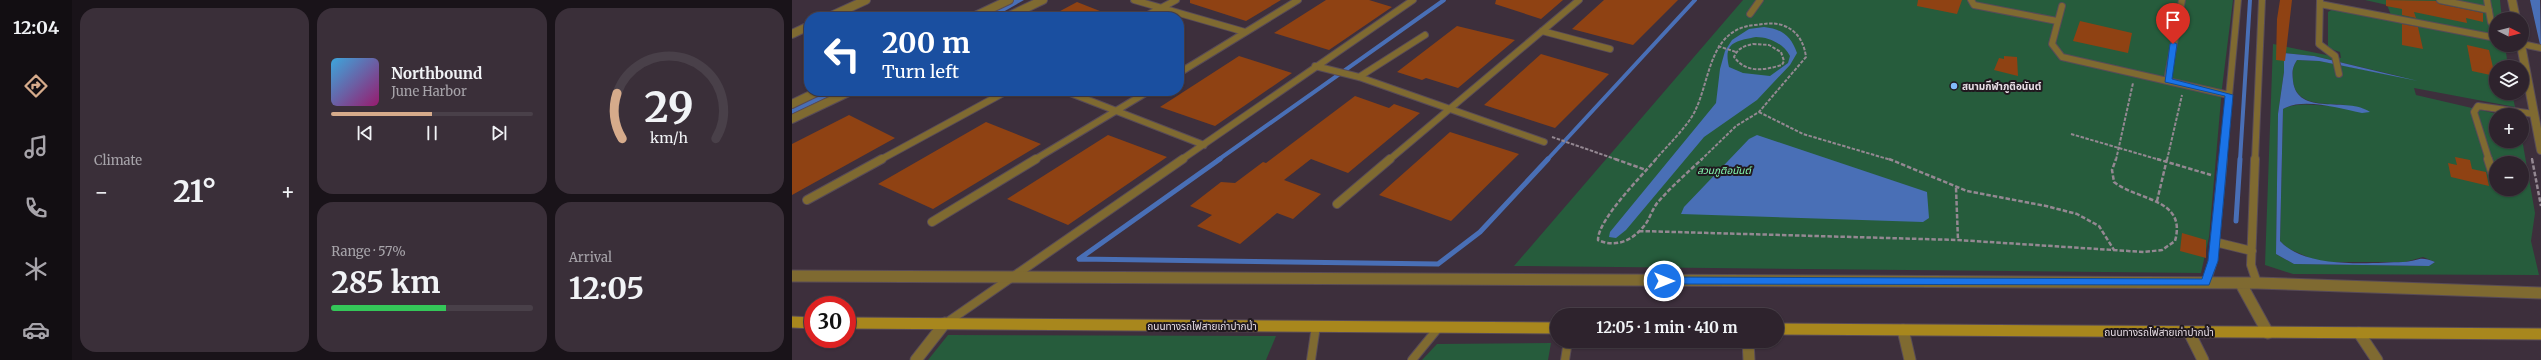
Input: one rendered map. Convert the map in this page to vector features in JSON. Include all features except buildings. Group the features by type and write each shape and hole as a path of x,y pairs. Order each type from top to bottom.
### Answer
{"main road":[{"path":"792,322 804,323"},
{"name":"ถนนทางรถไฟสายเก่าปากน้ำ","path":"856,323 1550,328"},
{"name":"ถนนทางรถไฟสายเก่าปากน้ำ","path":"1784,329 2541,334"}],"street":[{"path":"840,12 866,0"},
{"path":"984,12 1009,0"},
{"path":"1018,12 1043,0"},
{"path":"2512,0 2515,12"},
{"path":"792,34 804,28"},
{"path":"2522,52 2541,150"},
{"path":"792,104 808,96"},
{"path":"792,119 840,96"},
{"path":"792,276 2257,283 2541,293"},
{"path":"2241,284 2268,333"},
{"path":"916,360 946,323"},
{"path":"1903,330 1910,360"},
{"path":"2189,332 2204,360"},
{"path":"2359,333 2377,360"},
{"path":"1748,348 1749,360"}],"lane":[{"path":"1134,0 1175,12"},
{"path":"1153,12 1176,0"},
{"path":"1184,70 1298,0"},
{"path":"946,323 1204,145 1315,66 1413,0"},
{"path":"1337,204 1579,0"},
{"path":"1750,14 1760,0"},
{"path":"1970,0 1974,5 2057,21"},
{"path":"2167,81 2182,0"},
{"path":"2206,283 2213,261 2238,0"},
{"path":"2257,283 2251,265 2262,0"},
{"path":"2440,0 2489,10 2487,0"},
{"path":"2339,74 2335,56 2319,44 2320,2 2489,37"},
{"path":"2062,6 2052,44 2062,57 2229,95"},
{"path":"1184,15 1245,32"},
{"path":"1542,31 1610,50"},
{"path":"1359,77 1425,35"},
{"path":"1315,66 1359,77 1544,142"},
{"path":"807,200 998,96"},
{"path":"1078,96 1204,145"},
{"path":"932,222 1140,96"},
{"path":"2489,161 2474,112 2478,106 2483,104 2534,114"},
{"path":"2215,242 2252,252"},
{"path":"1311,360 1316,326"},
{"path":"1412,360 1439,327"},
{"path":"1565,360 1567,348"}],"path":[{"path":"1754,24 1783,24 1796,32 1806,48 1806,57 1759,112 1736,126 1657,203 1639,231 1632,237 1620,243 1607,244 1598,240 1598,233 1605,220 1695,112 1703,91 1708,67 1718,46 1727,33 1737,28 1754,24"},
{"path":"1718,46 1736,52 1745,46 1761,44 1781,52 1784,61 1776,68 1753,70 1740,65 1734,57 1736,52"},
{"path":"1639,231 1958,240 2114,250 2162,250 2175,240 2178,230 2176,219 2169,210 2157,201 2123,189 2114,182 2112,170 2120,148 2135,73"},
{"path":"2157,201 2184,84"},
{"path":"1759,112 1779,126 1810,138 1881,156 1956,188 2060,210 2091,220 2103,229 2114,250"},
{"path":"2071,134 2221,178"},
{"path":"1557,139 1646,170"},
{"path":"1956,188 1958,240"}],"green space":[{"name":"สวนภูติอนันต์","path":"1743,0 2233,0 2222,88 2209,237 2201,273 1514,266"},
{"path":"2365,0 2500,0 2501,12 2489,12 2489,35 2391,15 2387,5"},
{"path":"2333,9 2489,40 2489,52 2506,52 2507,60 2489,60 2489,100 2514,100 2515,107 2414,88 2416,95 2489,112 2489,148 2524,148 2525,156 2489,156 2489,196 2529,196 2529,179 2535,213 2531,241 2539,275 2293,274 2265,265 2273,44 2341,58 2340,52 2328,48 2328,12","holes":["2284,53 2314,56 2407,78 2319,61 2297,60 2293,68 2293,81 2295,89 2300,95 2313,102 2346,105 2330,106 2306,104 2290,106 2283,109 2280,241 2287,248 2319,262 2405,262 2423,257 2435,262 2429,266 2294,264 2276,254 2278,114 2284,72"]},
{"path":"948,335 1276,336 1266,360 928,360"},
{"path":"1550,343 1550,348 1548,360 1422,360 1437,344"}],"water":[{"path":"2530,0 2540,0 2541,49"},
{"path":"1764,27 1785,34 1792,42 1797,53 1790,65 1757,100 1704,137 1626,230 1616,238 1609,237 1610,232 1716,103 1720,69 1725,51 1732,40 1749,29","holes":["1761,37 1776,42 1784,48 1790,56 1788,63 1770,76 1743,73 1729,67 1728,52 1733,44 1742,40"]},
{"path":"2284,53 2314,56 2418,81 2319,61 2297,60 2294,65 2292,75 2293,81 2297,92 2304,99 2325,104 2349,105 2370,112 2362,113 2311,104 2301,104 2283,109 2280,241 2291,250 2305,256 2321,260 2373,263 2403,262 2426,259 2435,262 2429,266 2294,264 2276,254 2278,114 2284,72"},
{"path":"1757,135 1927,192 1929,218 1923,222 1681,214 1684,207 1749,139"}],"waterway":[{"path":"993,12 1017,0"},
{"path":"1218,160 1444,0"},
{"path":"1547,160 1695,0"},
{"path":"2240,160 2250,0"},
{"path":"792,109 819,96"},
{"path":"1220,159 1079,259 1438,264 1480,232 1548,159"},
{"path":"2236,221 2240,159"}],"place":[{"name":"สนามกีฬาภูติอนันต์","path":"1954,86"}],"route":[{"path":"1664,281 2206,283 2213,261 2229,95 2167,81 2173,44"}]}
